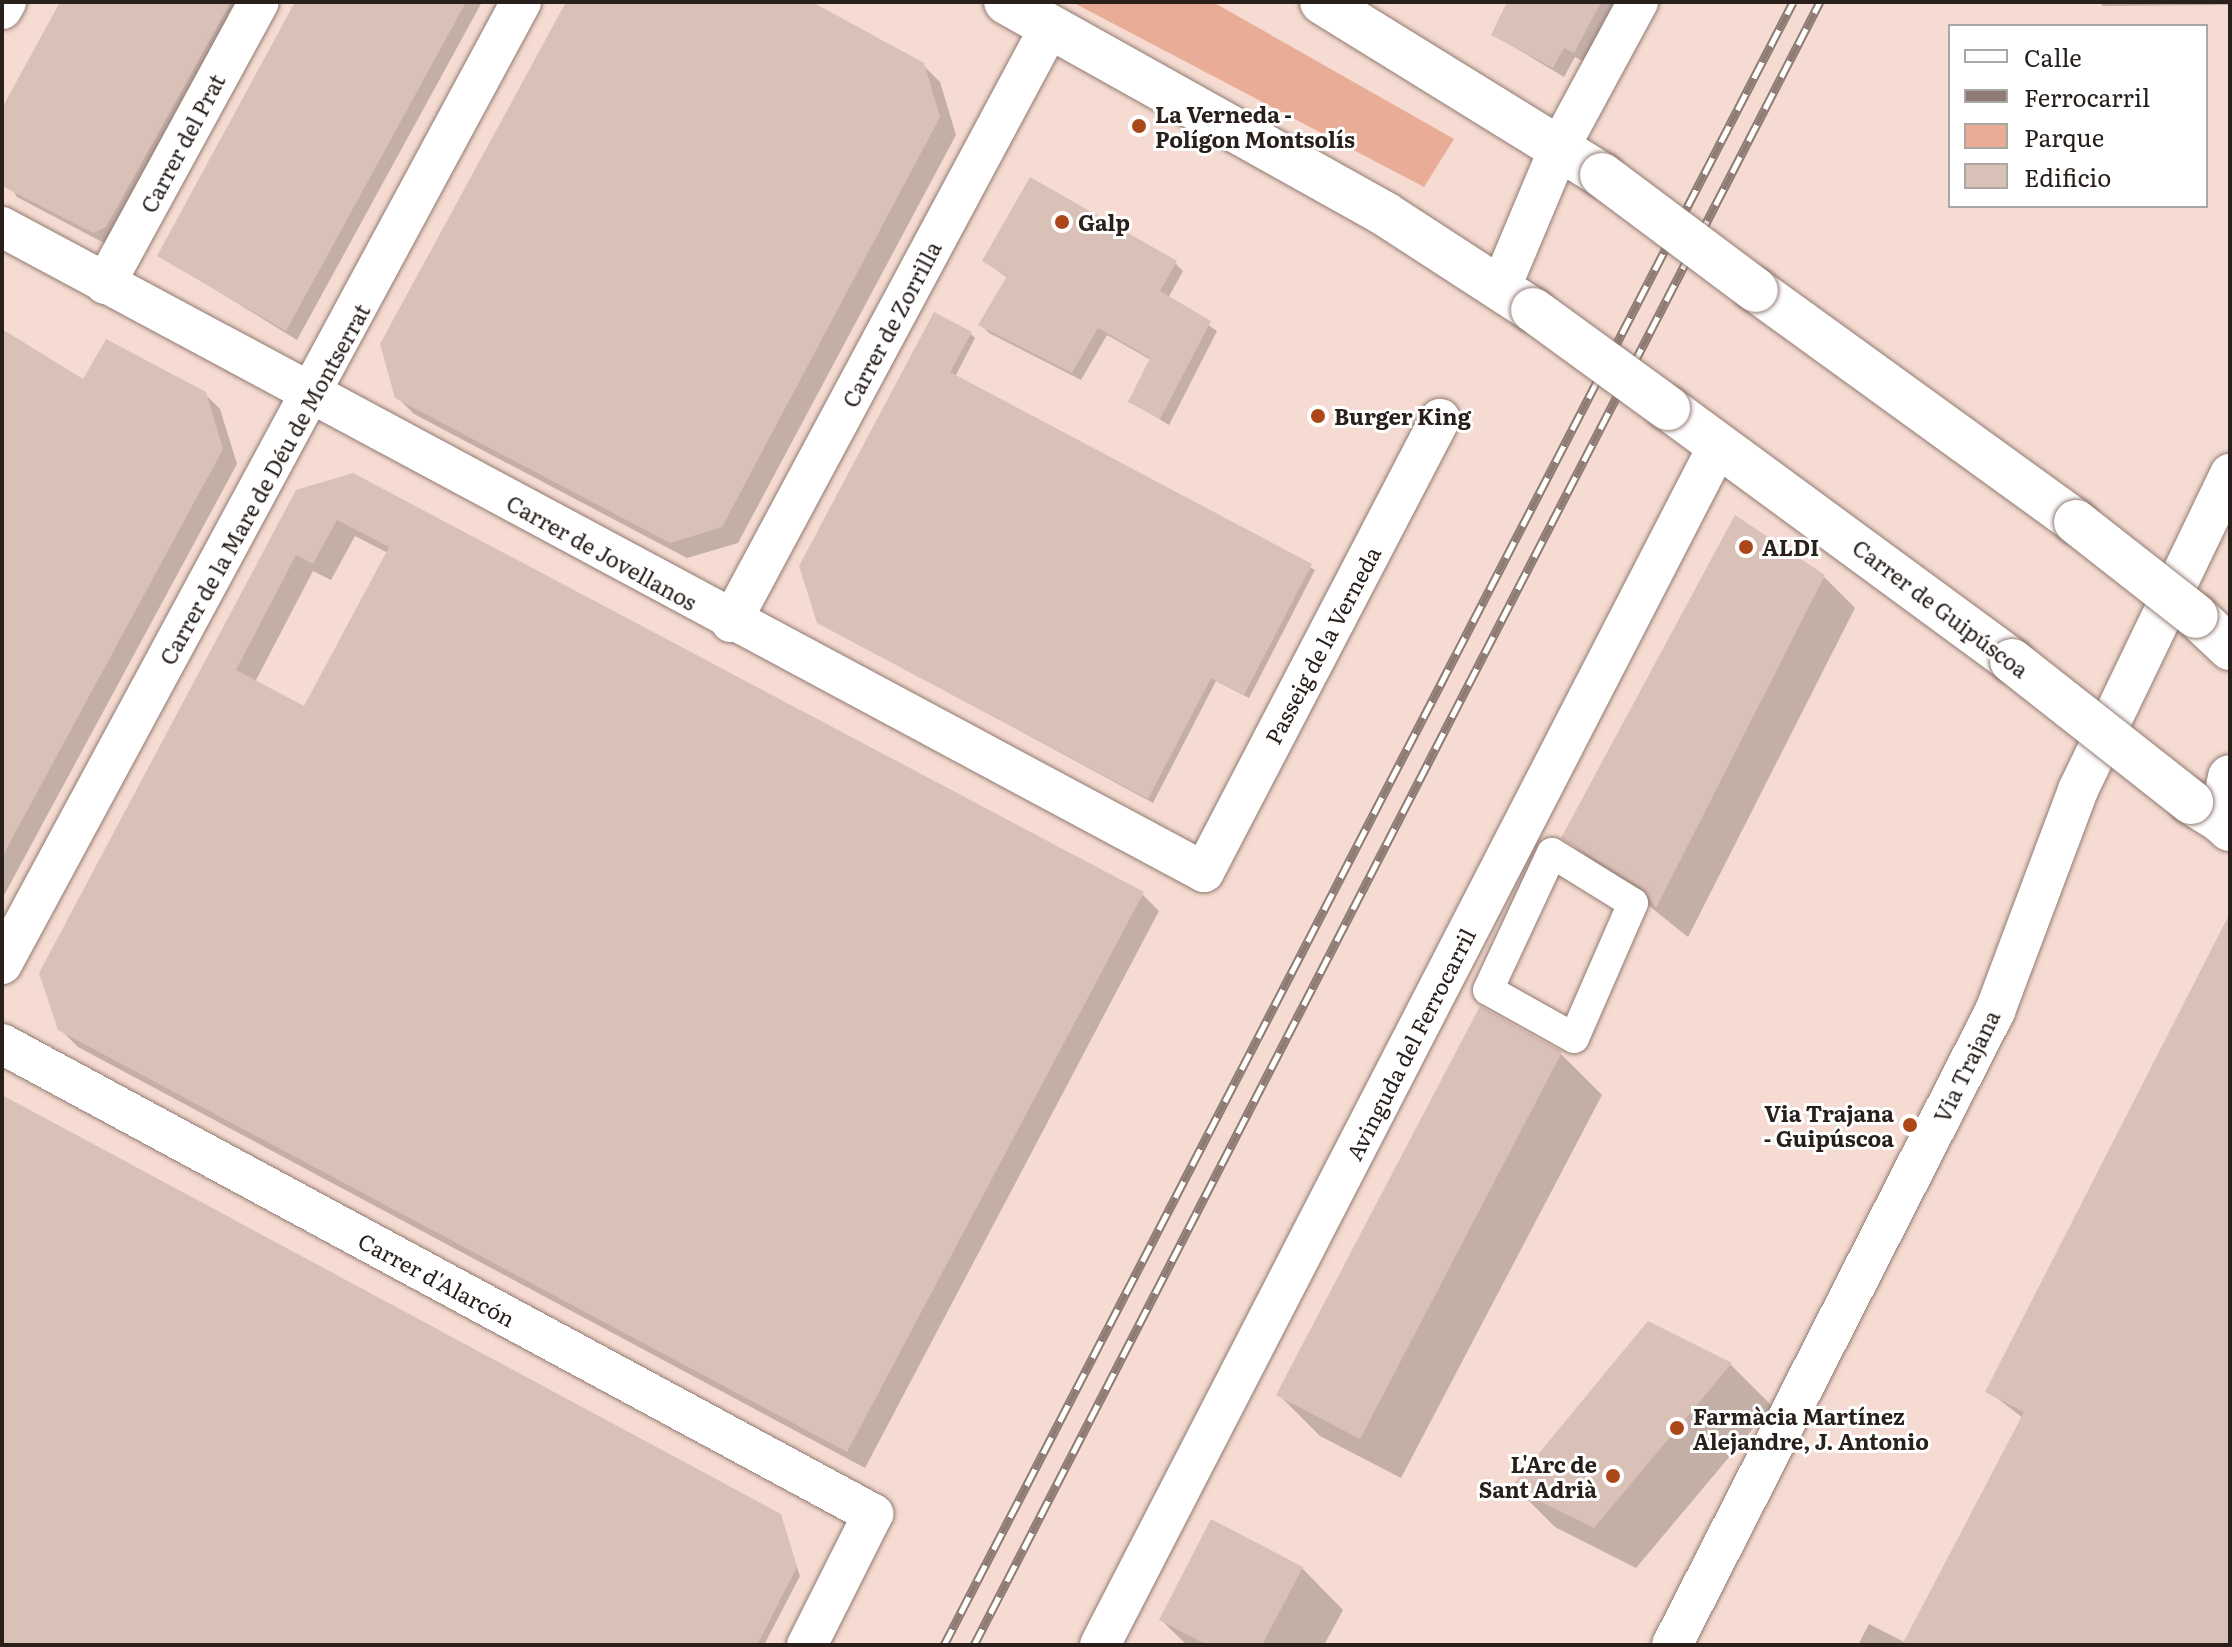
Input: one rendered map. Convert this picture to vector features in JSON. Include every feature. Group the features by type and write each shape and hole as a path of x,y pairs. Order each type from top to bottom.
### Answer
{"main road":[{"name":"Carrer de Guipúscoa","path":"1006,2 1385,214 1516,300 1719,444 2012,661 2214,817"},
{"path":"1322,2 1395,41 1602,175 2076,522 2220,632"},
{"path":"2214,817 2230,777"}],"street":[{"path":"2,9 6,2"},
{"name":"Carrer del Prat","path":"105,284 259,2"},
{"name":"Carrer de la Mare de Déu de Montserrat","path":"2,964 313,398 521,2"},
{"path":"1516,300 1560,146 1638,2"},
{"name":"Carrer de Zorrilla","path":"731,622 1051,25"},
{"name":"Carrer de Jovellanos","path":"2,227 313,398 1204,872"},
{"name":"Passeig de la Verneda","path":"1204,872 1440,419"},
{"name":"Avinguda del Ferrocarril","path":"1104,1644 1719,444"},
{"name":"Via Trajana","path":"1672,1645 1995,1011 2078,790 2230,474"},
{"path":"1552,853 1633,903 1574,1038 1488,990 1552,853"},
{"name":"Carrer d'Alarcón","path":"2,1044 873,1514 807,1645"}],"green space":[{"path":"1072,2 1213,2 1454,139 1424,187"}],"building":[{"path":"60,2 231,2 106,227 93,233 2,186 2,108"},
{"path":"295,2 466,2 286,331 157,256"},
{"path":"566,2 812,2 924,63 940,117 722,527 670,543 395,398 380,344"},
{"path":"1507,2 1601,2 1574,53 1564,48 1553,68 1491,35"},
{"path":"1030,177 1177,261 1160,291 1211,321 1160,419 1128,402 1150,358 1098,328 1072,373 978,325 1007,276 982,261"},
{"path":"934,312 972,332 950,372 1312,564 1244,695 1211,678 1148,799 817,623 799,566"},
{"path":"2,329 83,379 106,339 206,392 223,449 2,857"},
{"path":"353,473 1144,892 847,1452 58,1030 39,973 296,490","holes":["337,520 389,547 304,706 236,670 296,555 313,564"]},
{"path":"1735,515 1825,575 1656,908 1642,888 1561,838"},
{"path":"2230,913 2230,1645 1902,1645 2024,1412 1985,1392"},
{"path":"1480,1006 1562,1052 1360,1439 1276,1395"},
{"path":"2,1095 781,1514 797,1567 757,1645 2,1645"},
{"path":"1648,1321 1732,1363 1594,1528 1511,1487"},
{"path":"1211,1519 1303,1567 1262,1645 1207,1645 1159,1620"}],"railway":[{"path":"944,1645 1793,2"},
{"path":"974,1645 1820,2"}],"place":[{"name":"La Verneda - Polígon Montsolís","path":"1139,126"},
{"name":"Galp","path":"1062,222"},
{"name":"Burger King","path":"1318,416"},
{"name":"ALDI","path":"1746,547"},
{"name":"Via Trajana - Guipúscoa","path":"1910,1125"},
{"name":"Farmàcia Martínez Alejandre, J. Antonio","path":"1677,1428"},
{"name":"L'Arc de Sant Adrià","path":"1613,1476"}]}
